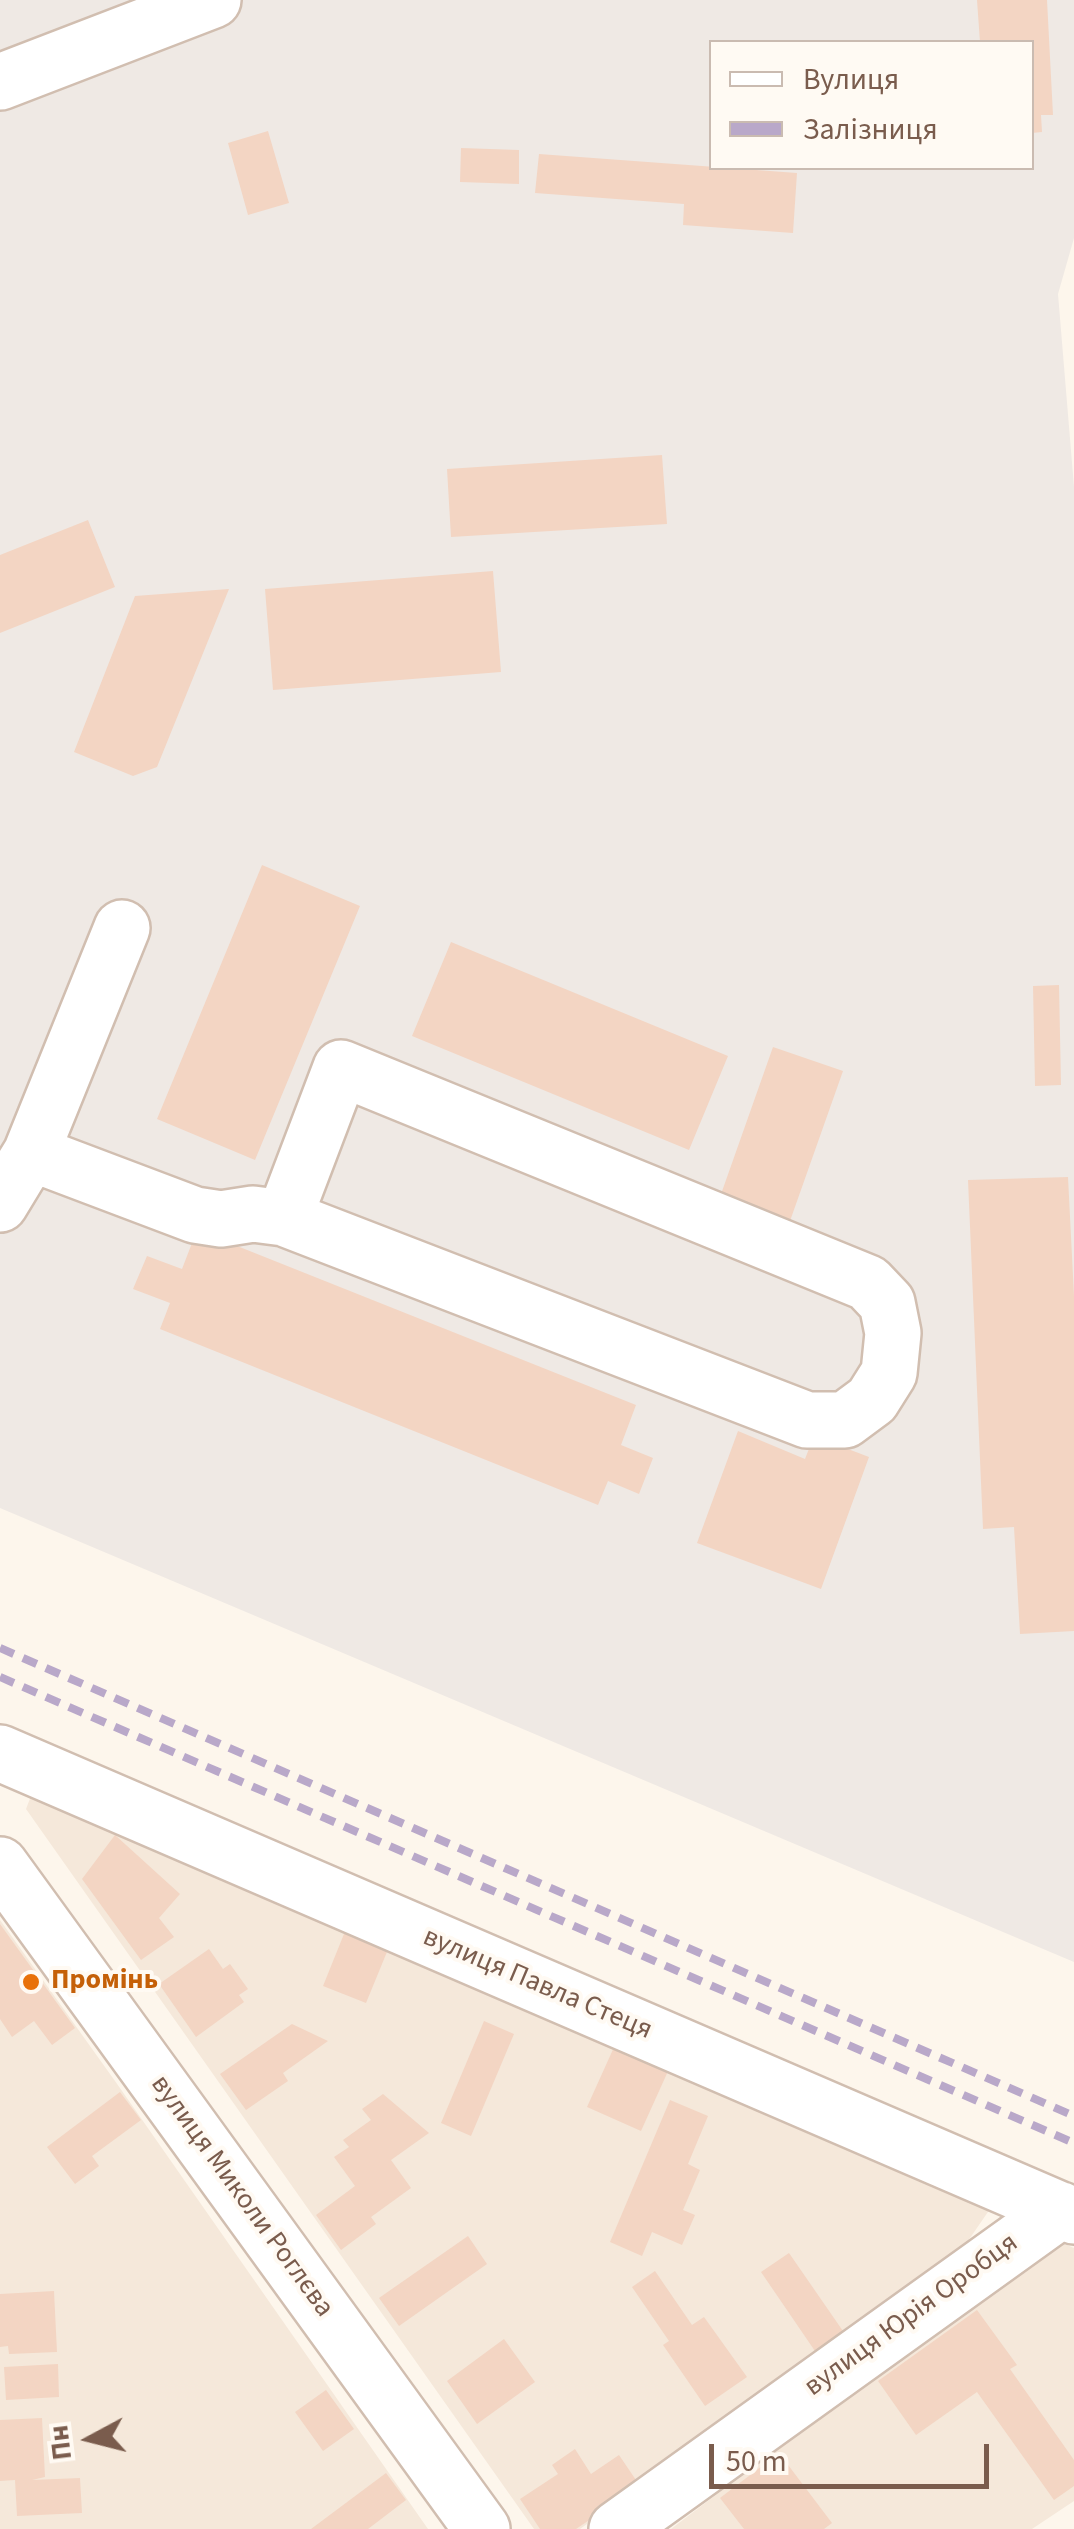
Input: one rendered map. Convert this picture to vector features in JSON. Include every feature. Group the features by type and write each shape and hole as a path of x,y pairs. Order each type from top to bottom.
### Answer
{"street":[{"path":"0,82 213,0"},
{"path":"0,1204 31,1153 122,928"},
{"path":"31,1153 196,1216 221,1219 253,1214 284,1218 807,1420 845,1420 872,1400 890,1373 893,1333 887,1303 868,1282 341,1068 284,1218"},
{"name":"вулиця Павла Стеця","path":"0,1753 1068,2213"},
{"name":"вулиця Миколи Роглєва","path":"0,1865 482,2529"},
{"name":"вулиця Юрія Оробця","path":"618,2529 1068,2213"}],"shaded area":[{"path":"0,0 1074,0 1074,238 1058,294 1074,487 1074,1962 0,1508"},
{"path":"36,1783 990,2209 959,2254 580,2529 534,2529 26,1809"},
{"path":"0,1920 115,2081 428,2529 0,2529"},
{"path":"1052,2239 1074,2248 1074,2501 1032,2529 671,2529"}],"building":[{"path":"977,0 1047,0 1053,115 1041,115 1042,132 1034,133 1034,40 980,40"},
{"path":"268,131 289,203 248,215 228,143"},
{"path":"461,148 519,150 519,184 460,182"},
{"path":"539,154 709,167 709,170 797,173 793,233 683,225 684,204 535,193"},
{"path":"662,455 667,524 451,537 447,469"},
{"path":"88,520 115,587 0,633 0,555"},
{"path":"493,571 501,672 273,690 265,589"},
{"path":"229,589 157,767 133,776 74,752 135,596"},
{"path":"262,865 360,906 255,1160 157,1119"},
{"path":"451,942 728,1056 689,1150 412,1036"},
{"path":"1059,985 1061,1085 1035,1086 1033,986"},
{"path":"773,1047 843,1071 790,1221 720,1197"},
{"path":"1068,1177 1074,1296 1074,1631 1020,1634 1014,1527 983,1529 968,1180"},
{"path":"197,1230 636,1405 621,1445 653,1458 639,1494 608,1481 598,1505 160,1329 170,1303 133,1289 147,1256 182,1269"},
{"path":"738,1431 805,1459 814,1436 869,1457 821,1589 697,1543"},
{"path":"115,1835 180,1894 159,1918 174,1937 141,1960 82,1879"},
{"path":"0,1924 75,2028 52,2045 34,2021 12,2037 0,2019"},
{"path":"346,1929 389,1947 366,2003 323,1986"},
{"path":"209,1949 223,1969 230,1964 248,1989 239,1995 244,2002 196,2037 159,1984"},
{"path":"484,2021 514,2034 471,2136 441,2123"},
{"path":"292,2024 328,2041 283,2073 288,2081 246,2110 220,2074"},
{"path":"615,2045 669,2069 641,2131 587,2107"},
{"path":"120,2092 141,2120 92,2156 99,2166 75,2184 47,2147"},
{"path":"383,2094 429,2133 391,2160 411,2188 371,2217 376,2224 341,2250 316,2215 355,2186 334,2157 349,2147 343,2140 371,2120 362,2109"},
{"path":"670,2100 708,2116 688,2164 700,2170 683,2210 695,2215 682,2245 652,2232 642,2256 610,2242"},
{"path":"468,2236 487,2264 399,2326 379,2298"},
{"path":"789,2253 845,2334 817,2354 761,2272"},
{"path":"655,2271 692,2325 704,2317 747,2377 705,2406 663,2345 669,2341 632,2287"},
{"path":"54,2291 57,2352 9,2354 8,2346 0,2347 0,2294"},
{"path":"977,2310 1017,2365 1010,2369 1074,2460 1074,2486 1054,2500 977,2392 916,2435 878,2381"},
{"path":"504,2339 535,2382 477,2424 447,2381"},
{"path":"58,2364 59,2397 6,2400 4,2367"},
{"path":"326,2390 354,2429 323,2451 295,2412"},
{"path":"42,2418 45,2477 32,2480 80,2478 82,2513 17,2516 15,2480 0,2481 0,2420"},
{"path":"575,2449 591,2474 619,2455 640,2486 576,2529 540,2529 520,2499 558,2474 552,2465"},
{"path":"779,2453 832,2523 824,2529 744,2529 720,2498"},
{"path":"386,2473 406,2500 368,2529 311,2529"}],"railway":[{"path":"0,1648 1074,2116"},
{"path":"0,1677 1074,2143"}],"place":[{"name":"Промінь","path":"31,1982"}]}
